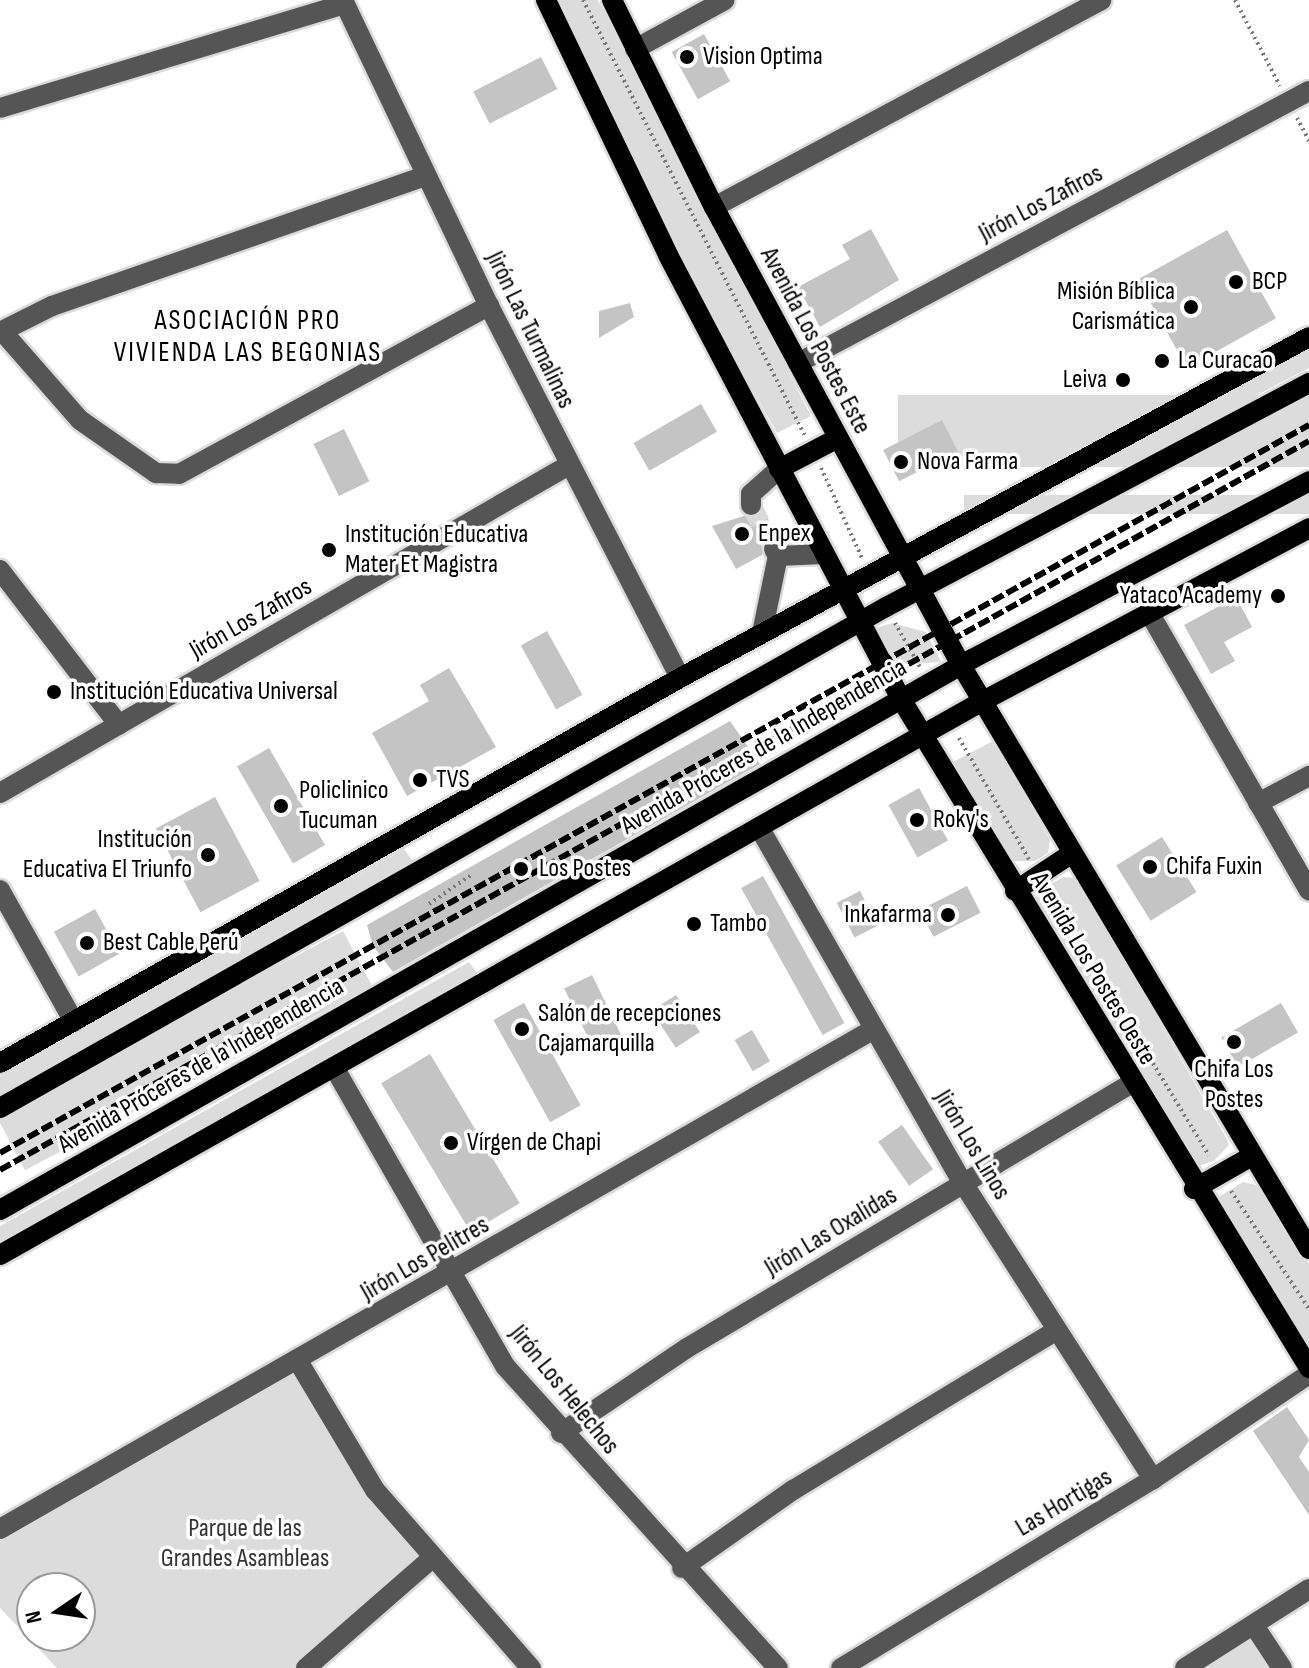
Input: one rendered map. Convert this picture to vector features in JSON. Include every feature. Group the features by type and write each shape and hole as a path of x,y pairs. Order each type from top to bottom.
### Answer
{"main road":[{"path":"546,0 842,590"},
{"name":"Avenida Los Postes Este","path":"612,0 714,207 981,702"},
{"path":"0,1063 680,678 1309,337"},
{"path":"0,1108 860,621 1309,383"},
{"path":"779,469 838,438"},
{"name":"Avenida Próceres de la Independencia","path":"0,1210 961,665 1309,481"},
{"path":"0,1255 335,1069 981,702 1309,528"},
{"name":"Avenida Los Postes Oeste","path":"842,590 922,736 1194,1189 1309,1371"},
{"name":"Avenida Los Postes Oeste","path":"981,702 1307,1243"},
{"path":"1015,891 1071,854"},
{"path":"1194,1189 1252,1156"}],"street":[{"path":"635,49 725,0"},
{"path":"714,207 1101,0"},
{"path":"0,108 344,2"},
{"name":"Jirón Las Turmalinas","path":"344,2 489,306 680,678"},
{"name":"Jirón Los Zafiros","path":"798,363 1309,91"},
{"path":"426,176 52,306 1,331 80,420 156,473 179,474 489,306"},
{"name":"Jirón Los Zafiros","path":"0,793 569,465"},
{"path":"751,505 751,494 779,469"},
{"path":"762,633 776,552 824,554"},
{"path":"0,570 119,725"},
{"path":"1150,614 1309,890"},
{"path":"1258,803 1309,776"},
{"name":"Jirón Los Linos","path":"760,829 963,1183 1153,1479"},
{"path":"0,890 74,1022"},
{"name":"Jirón Los Pelitres","path":"0,1529 450,1275 874,1029"},
{"name":"Jirón Los Helechos","path":"335,1069 450,1275 505,1366 682,1568 778,1668"},
{"name":"Jirón Las Oxalidas","path":"561,1433 687,1348 1132,1083"},
{"path":"682,1568 782,1497 1056,1331"},
{"path":"298,1361 354,1458 430,1560 531,1668"},
{"name":"Las Hortigas","path":"841,1668 1153,1479 1309,1371"},
{"path":"306,1668 430,1560"},
{"path":"1185,1668 1255,1627 1309,1589"},
{"path":"1255,1627 1282,1668"}],"path":[{"path":"583,0 813,450 870,574"},
{"path":"1235,0 1309,141"},
{"path":"886,607 929,683"},
{"path":"950,721 1220,1174 1309,1309"},
{"path":"429,904 471,875"}],"green space":[{"path":"560,0 598,0 811,416 777,433 667,237"},
{"path":"1309,350 1309,368 1146,453 1101,462"},
{"path":"898,395 1309,395 1309,467 898,467"},
{"path":"964,495 1309,495 1309,514 964,514"},
{"path":"892,623 926,632 941,662 899,665 873,629"},
{"path":"993,741 1050,840 1048,853 1035,861 1011,861 951,763"},
{"path":"404,849 414,863 0,1099 0,1076"},
{"path":"1064,877 1076,878 1225,1136 1229,1145 1214,1161 1198,1166 1034,901 1040,889"},
{"path":"343,931 372,986 25,1170 0,1123 0,1113"},
{"path":"469,962 482,980 0,1246 0,1226"},
{"path":"1243,1182 1256,1185 1309,1264 1309,1346 1218,1209 1220,1196"},
{"name":"Parque de las Grandes Asambleas","path":"292,1373 418,1560 293,1668 57,1668 42,1652 96,1652 96,1572 16,1572 16,1625 0,1608 0,1541"},
{"path":"1253,1639 1271,1668 1206,1668"}],"building":[{"path":"704,34 730,81 698,99 672,52"},
{"path":"541,57 557,89 490,124 473,92"},
{"path":"871,229 899,280 820,327 798,287 850,259 842,245"},
{"name":"Misión Bíblica Carismática","path":"1227,230 1276,318 1187,368 1138,279"},
{"path":"630,303 634,317 599,338 599,311"},
{"path":"701,404 717,432 649,471 633,443"},
{"path":"942,420 958,451 899,481 883,450"},
{"path":"344,429 369,481 339,496 313,444"},
{"path":"763,510 778,537 767,538 762,555 736,569 712,526"},
{"path":"1236,597 1252,627 1224,642 1235,661 1211,674 1184,625"},
{"path":"547,631 582,695 556,709 521,646"},
{"path":"449,668 496,747 407,796 372,733 429,701 420,685"},
{"path":"730,721 760,764 393,972 373,946 367,925"},
{"name":"Policlinico Tucuman","path":"269,748 325,845 293,863 237,766"},
{"name":"Roky's","path":"919,788 948,840 917,857 888,805"},
{"name":"Institución Educativa El Triunfo","path":"215,797 260,881 200,912 156,828"},
{"path":"1162,837 1196,892 1151,921 1116,866"},
{"path":"763,876 844,1023 823,1035 741,888"},
{"path":"967,886 981,913 933,937 920,910"},
{"path":"860,891 878,926 855,938 837,903"},
{"name":"Best Cable Perú","path":"95,909 120,954 79,976 54,932"},
{"path":"592,975 624,1040 596,1053 564,989"},
{"path":"676,995 700,1032 676,1048 652,1011"},
{"path":"524,1003 581,1105 550,1122 493,1020"},
{"path":"1281,1003 1298,1032 1238,1067 1221,1038"},
{"path":"752,1030 770,1061 753,1071 735,1040"},
{"name":"Vírgen de Chapi","path":"430,1054 520,1203 471,1233 381,1083"},
{"path":"902,1125 933,1169 909,1186 878,1142"},
{"path":"1287,1407 1309,1440 1299,1457 1309,1472 1309,1515 1253,1431"}],"tunnel":[{"path":"751,505 774,549"}],"railway":[{"path":"0,1153 1309,425"},
{"path":"0,1170 1309,441"}],"place":[{"name":"Vision Optima","path":"687,57"},
{"name":"BCP","path":"1236,282"},
{"name":"Misión Bíblica Carismática","path":"1191,307"},
{"name":"La Curacao","path":"1162,361"},
{"name":"Leiva","path":"1123,380"},
{"name":"Nova Farma","path":"901,462"},
{"name":"Enpex","path":"742,534"},
{"name":"Institución Educativa Mater Et Magistra","path":"329,550"},
{"name":"Yataco Academy","path":"1278,596"},
{"name":"Institución Educativa Universal","path":"54,692"},
{"name":"TVS","path":"420,780"},
{"name":"Policlinico Tucuman","path":"281,806"},
{"name":"Roky's","path":"917,820"},
{"name":"Institución Educativa El Triunfo","path":"208,855"},
{"name":"Chifa Fuxin","path":"1150,867"},
{"name":"Los Postes","path":"521,869"},
{"name":"Inkafarma","path":"948,915"},
{"name":"Tambo","path":"694,924"},
{"name":"Best Cable Perú","path":"87,943"},
{"name":"Salón de recepciones Cajamarquilla","path":"522,1029"},
{"name":"Chifa Los Postes","path":"1234,1042"},
{"name":"Vírgen de Chapi","path":"451,1143"}],"district":[{"name":"ASOCIACIÓN PRO VIVIENDA LAS BEGONIAS","path":"248,337"}]}
